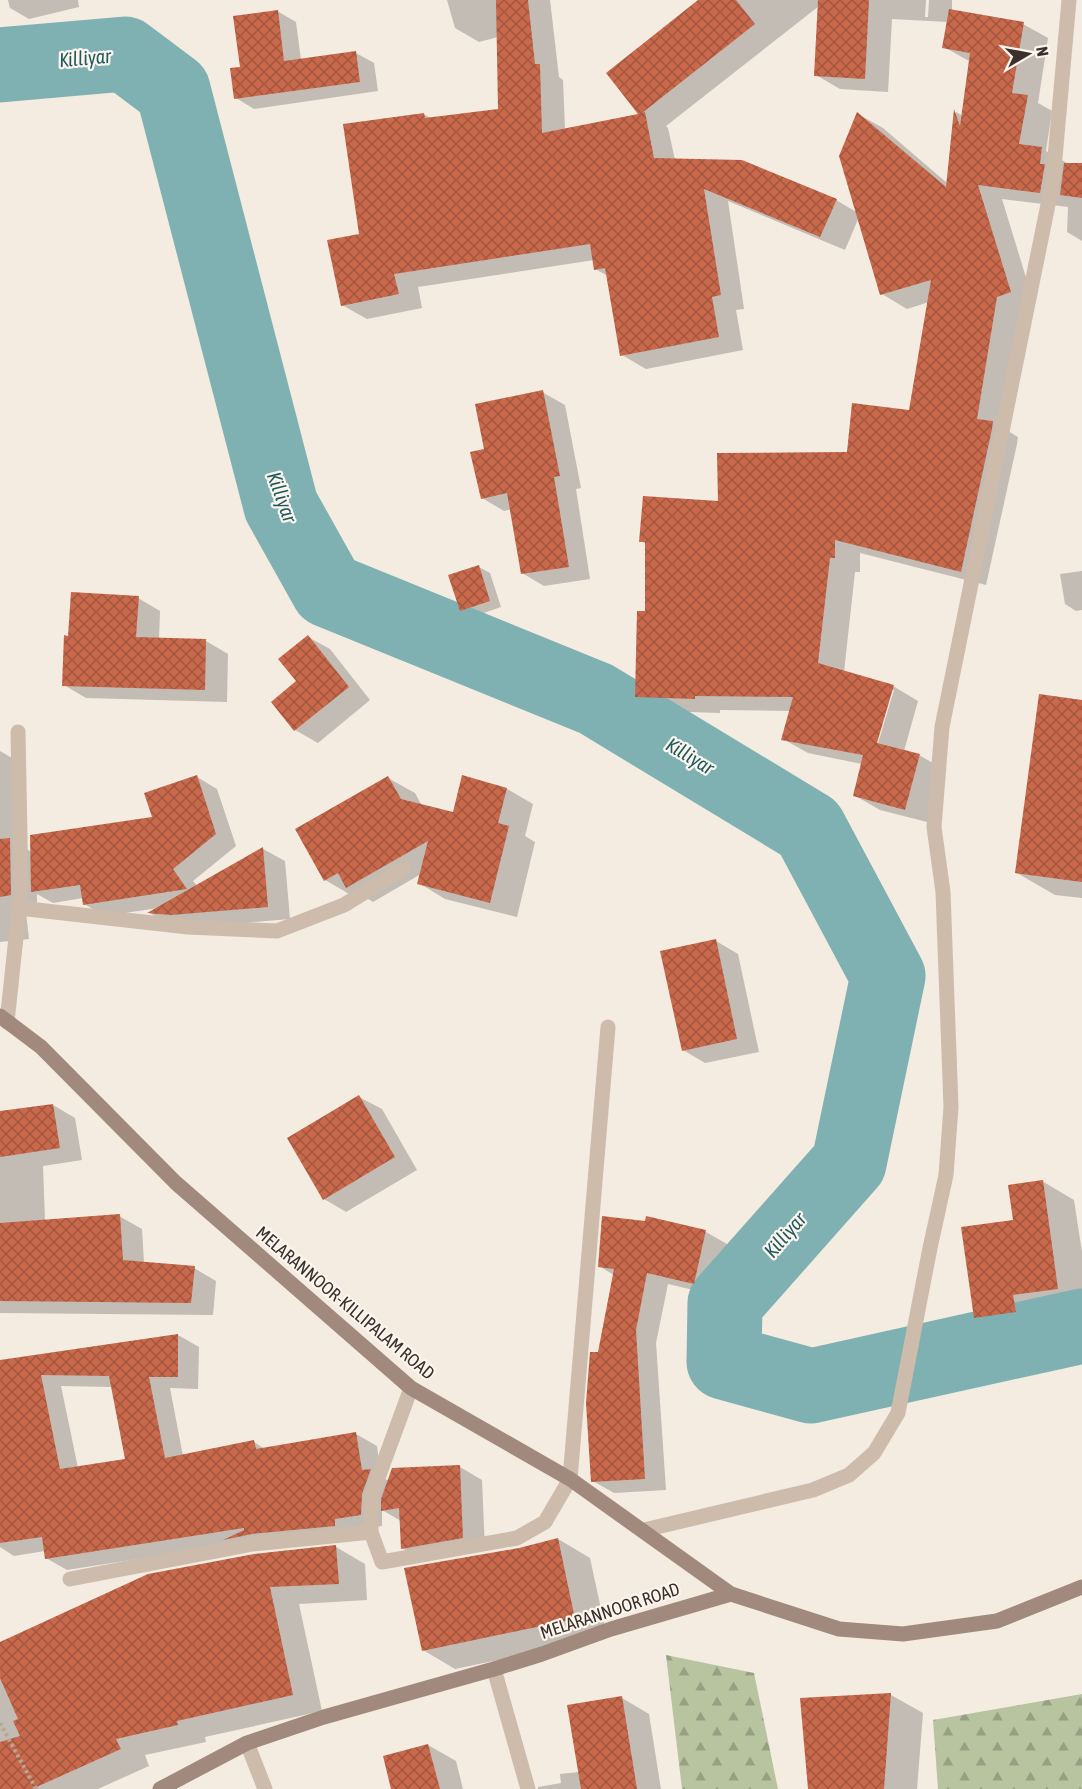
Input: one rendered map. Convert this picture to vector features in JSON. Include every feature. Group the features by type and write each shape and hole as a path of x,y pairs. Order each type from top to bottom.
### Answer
{"street":[{"path":"644,1530 813,1490 849,1475 874,1453 898,1413 946,1175 951,1107 943,892 934,827 942,727 1053,180 1069,0"},
{"path":"4,1019 21,890 18,732"},
{"path":"19,908 188,927 277,931 344,905 404,868"},
{"name":"MELARANNOOR-KILLIPALAM ROAD","path":"4,1019 41,1047 176,1183 411,1388 570,1479 731,1594"},
{"path":"411,1388 372,1497 371,1532 382,1562 517,1538 545,1522 570,1479 608,1027"},
{"path":"70,1579 253,1544 371,1532"},
{"path":"731,1594 839,1629 903,1634 997,1621 1082,1587"},
{"name":"MELARANNOOR ROAD","path":"160,1789 247,1743 324,1717 494,1669 611,1629 731,1594"},
{"path":"494,1669 528,1789"},
{"path":"247,1743 265,1789"}],"path":[{"path":"0,1723 36,1789"}],"green space":[{"path":"666,1655 754,1673 778,1789 682,1789"},
{"path":"1082,1694 1082,1789 938,1789 933,1720"}],"building":[{"path":"496,0 528,0 535,64 540,64 542,133 638,114 606,73 698,0 736,0 755,24 642,113 645,112 654,158 742,160 837,199 820,237 704,189 721,295 712,297 719,337 620,356 605,268 594,270 590,244 394,274 399,294 341,306 327,240 359,234 343,124 424,113 425,118 498,109"},
{"path":"818,0 869,0 865,79 814,76"},
{"path":"949,9 1024,22 1012,93 1028,95 1019,144 1042,147 1040,164 1045,164 1040,193 978,185 1011,292 997,297 977,419 993,421 992,429 961,572 835,540 835,558 830,558 818,663 894,685 877,743 920,754 905,810 853,796 863,755 781,740 793,697 695,696 695,699 635,697 637,611 645,611 645,542 639,542 643,496 718,501 717,453 847,452 852,403 909,410 931,280 880,295 839,156 857,112 946,187 954,109 960,126 970,53 942,48"},
{"path":"278,10 284,61 356,51 360,82 234,99 230,68 240,67 233,16"},
{"path":"1064,163 1082,163 1082,198 1060,195"},
{"path":"543,390 560,476 554,477 569,567 521,574 507,493 481,499 470,452 484,449 475,404"},
{"path":"479,565 490,601 460,611 448,575"},
{"path":"71,592 139,596 136,637 206,639 205,690 62,686 64,635 68,636"},
{"path":"308,635 349,687 294,731 271,702 296,681 278,659"},
{"path":"1039,694 1082,700 1082,882 1015,873"},
{"path":"197,775 216,834 173,869 187,889 83,905 80,885 31,892 30,835 152,817 144,793"},
{"path":"462,775 507,788 498,823 509,826 490,903 417,884 428,841 346,888 338,873 324,881 295,829 388,776 401,799 453,812"},
{"path":"10,838 11,895 0,897 0,839"},
{"path":"263,847 268,907 171,915 147,913"},
{"path":"716,939 737,1039 682,1051 660,951"},
{"path":"359,1095 395,1157 323,1200 287,1138"},
{"path":"53,1104 60,1148 0,1157 0,1111"},
{"path":"1043,1180 1058,1289 1013,1295 1016,1312 974,1318 961,1227 1013,1220 1008,1185"},
{"path":"120,1214 123,1260 195,1266 191,1303 0,1301 0,1223"},
{"path":"602,1216 645,1221 646,1216 706,1230 694,1284 647,1273 636,1330 645,1479 591,1482 586,1403 590,1352 598,1352 614,1269 598,1267"},
{"path":"178,1334 178,1377 149,1377 165,1458 254,1440 256,1449 356,1432 362,1470 371,1469 362,1494 361,1515 335,1519 335,1526 252,1534 223,1540 244,1528 45,1559 42,1537 0,1543 0,1360","holes":["41,1375 109,1376 125,1459 60,1469"]},
{"path":"460,1465 463,1538 401,1549 399,1508 381,1511 381,1499 392,1468"},
{"path":"558,1538 575,1619 422,1651 404,1568 519,1548"},
{"path":"336,1545 339,1584 270,1587 293,1695 177,1721 178,1725 116,1739 121,1749 32,1789 0,1789 0,1742 20,1736 13,1721 18,1719 0,1678 0,1642 148,1574 254,1554"},
{"path":"891,1693 884,1789 808,1789 800,1698"},
{"path":"622,1696 637,1789 581,1789 567,1705"},
{"path":"428,1744 440,1789 391,1789 383,1756"}],"waterway":[{"name":"Killiyar","path":"0,65 125,54 173,90 281,506 328,590 596,699 809,828 888,976 849,1163 725,1303 724,1362 811,1386 1082,1326"}]}
